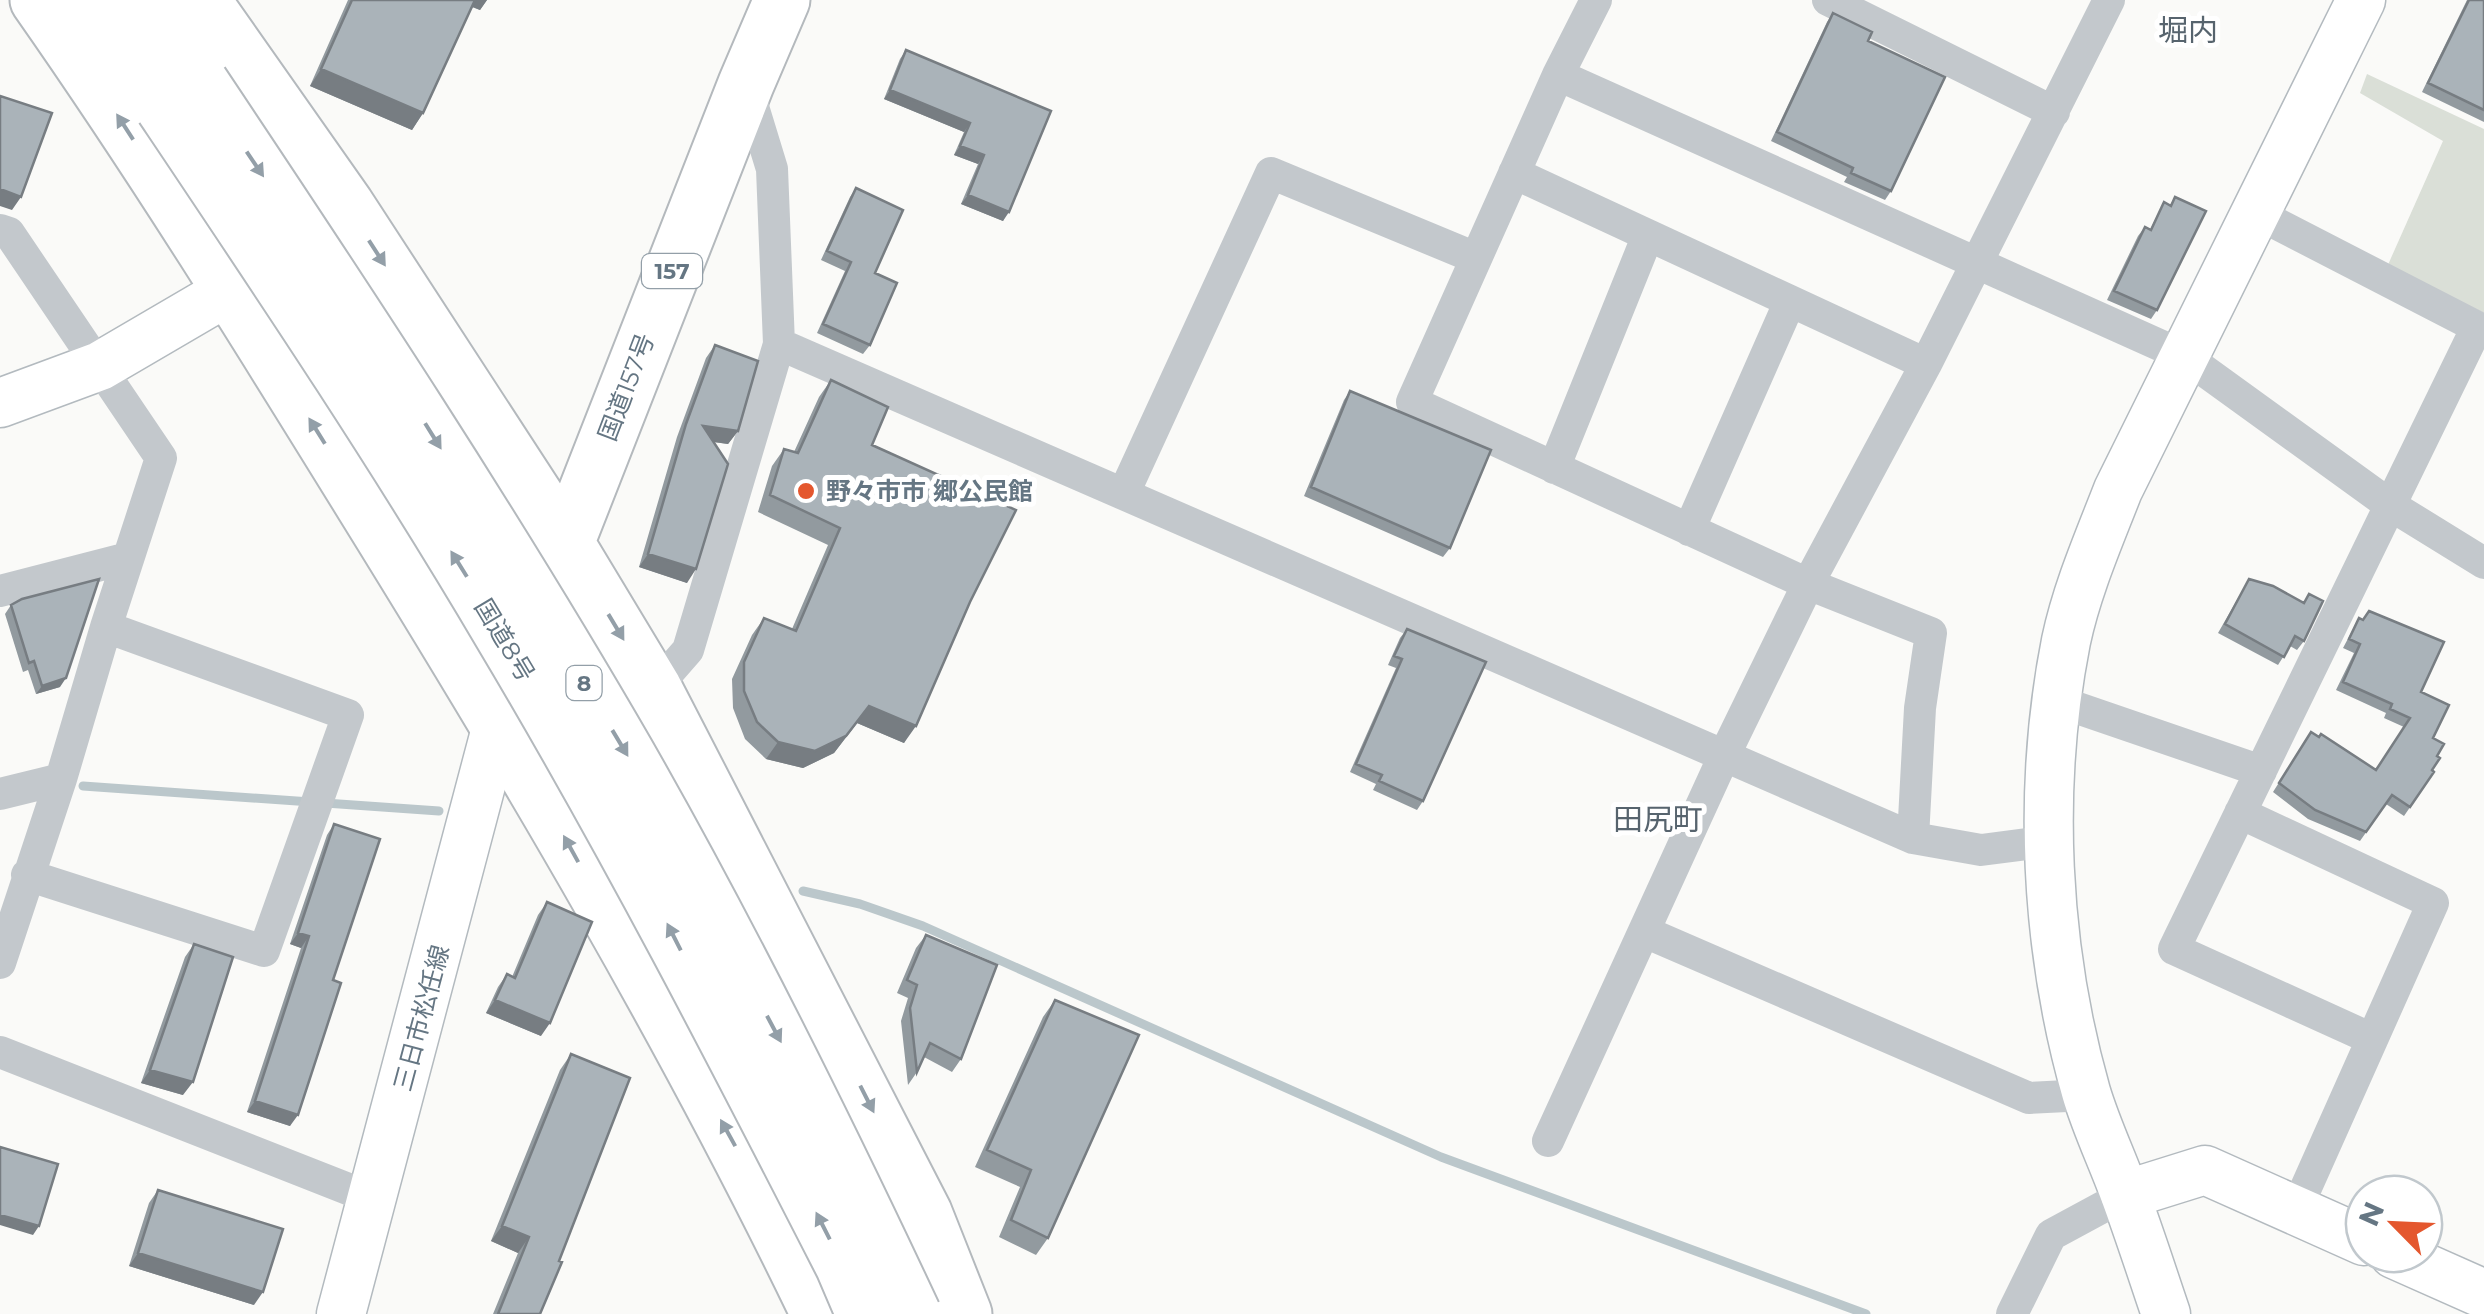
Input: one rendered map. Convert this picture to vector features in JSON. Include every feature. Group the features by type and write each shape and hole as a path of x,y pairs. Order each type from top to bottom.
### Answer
{"highway":[{"path":"38,0 230,290 498,722 764,1200 819,1314"},
{"name":"国道8号","path":"88,0 182,95 392,371 509,556 628,756 806,1092 913,1314"},
{"name":"国道8号","path":"143,0 182,95 330,357 502,632 652,894 843,1265 864,1314"},
{"path":"202,0 346,205 566,543"},
{"name":"国道157号","path":"498,722 782,0"},
{"name":"8","path":"566,543 654,689 924,1213 964,1314"}],"street":[{"path":"1596,0 1558,75 1412,402 1808,584 1931,632 1920,708 1912,838"},
{"path":"1828,0 2054,112"},
{"path":"1548,1141 1724,756 1808,584 1926,364 2109,0"},
{"path":"2166,1314 2087,1095 2067,1010 2056,933 2050,841 2049,778 2056,700 2067,638 2089,564 2118,490 2361,0"},
{"path":"1558,75 2184,356 2390,505 2484,563"},
{"path":"654,689 688,650 779,344 772,169 746,84"},
{"path":"1124,494 1271,173 1476,258"},
{"path":"1514,173 1926,364"},
{"path":"0,403 100,366 230,290 346,205"},
{"path":"2256,212 2480,328 2174,950 2372,1038"},
{"path":"0,230 9,233 161,458 62,779 0,963"},
{"path":"1554,468 1648,234"},
{"path":"1690,530 1790,300"},
{"path":"779,344 1912,838 1982,850 2050,841"},
{"path":"0,591 128,558"},
{"path":"27,875 264,951 348,715 106,628"},
{"path":"2056,700 2261,771"},
{"name":"三日市松任線","path":"341,1314 498,722"},
{"path":"0,794 62,779"},
{"path":"2240,813 2434,903 2296,1210"},
{"path":"1645,932 2029,1098 2087,1095"},
{"path":"0,1052 371,1198"},
{"path":"2012,1314 2050,1235 2125,1194 2205,1170 2344,1231"},
{"path":"2439,1274 2484,1294"}],"shaded area":[{"path":"2367,74 2484,129 2484,313 2387,267 2443,141 2360,93"}],"building":[{"path":"352,0 475,0 423,113 321,69"},
{"path":"2469,0 2484,0 2484,110 2428,83"},
{"path":"1833,13 1872,32 1868,41 1945,77 1891,191 1777,132"},
{"path":"906,50 1051,111 1009,212 968,195 984,155 960,146 970,123 890,90"},
{"path":"0,96 52,113 21,197 0,189"},
{"path":"856,188 903,210 875,273 897,283 870,345 823,324 851,262 827,251"},
{"path":"2175,197 2206,211 2157,310 2114,291 2145,227 2151,230 2164,202 2171,206"},
{"path":"715,345 758,361 738,431 703,426 728,464 696,569 648,554 686,424"},
{"path":"831,380 888,407 872,445 1016,510 970,602 916,726 869,706 846,736 815,751 778,742 757,722 744,691 744,662 764,618 796,631 840,528 770,495 784,449 798,453"},
{"path":"1350,391 1491,450 1450,548 1311,487"},
{"path":"99,579 66,678 42,686 34,661 29,663 11,605"},
{"path":"2249,579 2273,586 2304,603 2309,594 2323,601 2304,641 2295,636 2284,657 2225,624"},
{"path":"2369,611 2444,642 2421,692 2449,705 2433,738 2444,744 2434,772 2410,807 2392,795 2366,832 2315,810 2279,783 2311,732 2319,737 2321,734 2376,770 2410,718 2390,709 2392,704 2343,682 2360,644 2349,639 2359,618 2363,620"},
{"path":"1407,629 1486,662 1423,801 1379,781 1382,775 1356,764 1402,659 1394,656"},
{"path":"334,824 380,839 333,980 341,983 298,1115 255,1101 309,936 298,933"},
{"path":"547,902 592,922 550,1023 495,1000 507,974 515,978"},
{"path":"926,935 997,965 961,1059 930,1043 917,1072 910,1008 917,985 907,980"},
{"path":"194,944 233,957 193,1082 150,1070"},
{"path":"1055,1000 1139,1035 1048,1238 1011,1220 1031,1170 987,1150"},
{"path":"571,1054 630,1078 540,1314 498,1314 529,1237 502,1226"},
{"path":"0,1147 58,1164 39,1226 0,1215"},
{"path":"158,1190 283,1229 263,1292 138,1253"}],"waterway":[{"path":"83,786 439,811"},
{"path":"803,891 860,904 923,926 1441,1157 1866,1314"}],"place":[{"name":"野々市市 郷公民館","path":"806,491"}],"district":[{"name":"堀内","path":"2188,30"},
{"name":"田尻町","path":"1658,819"}]}
